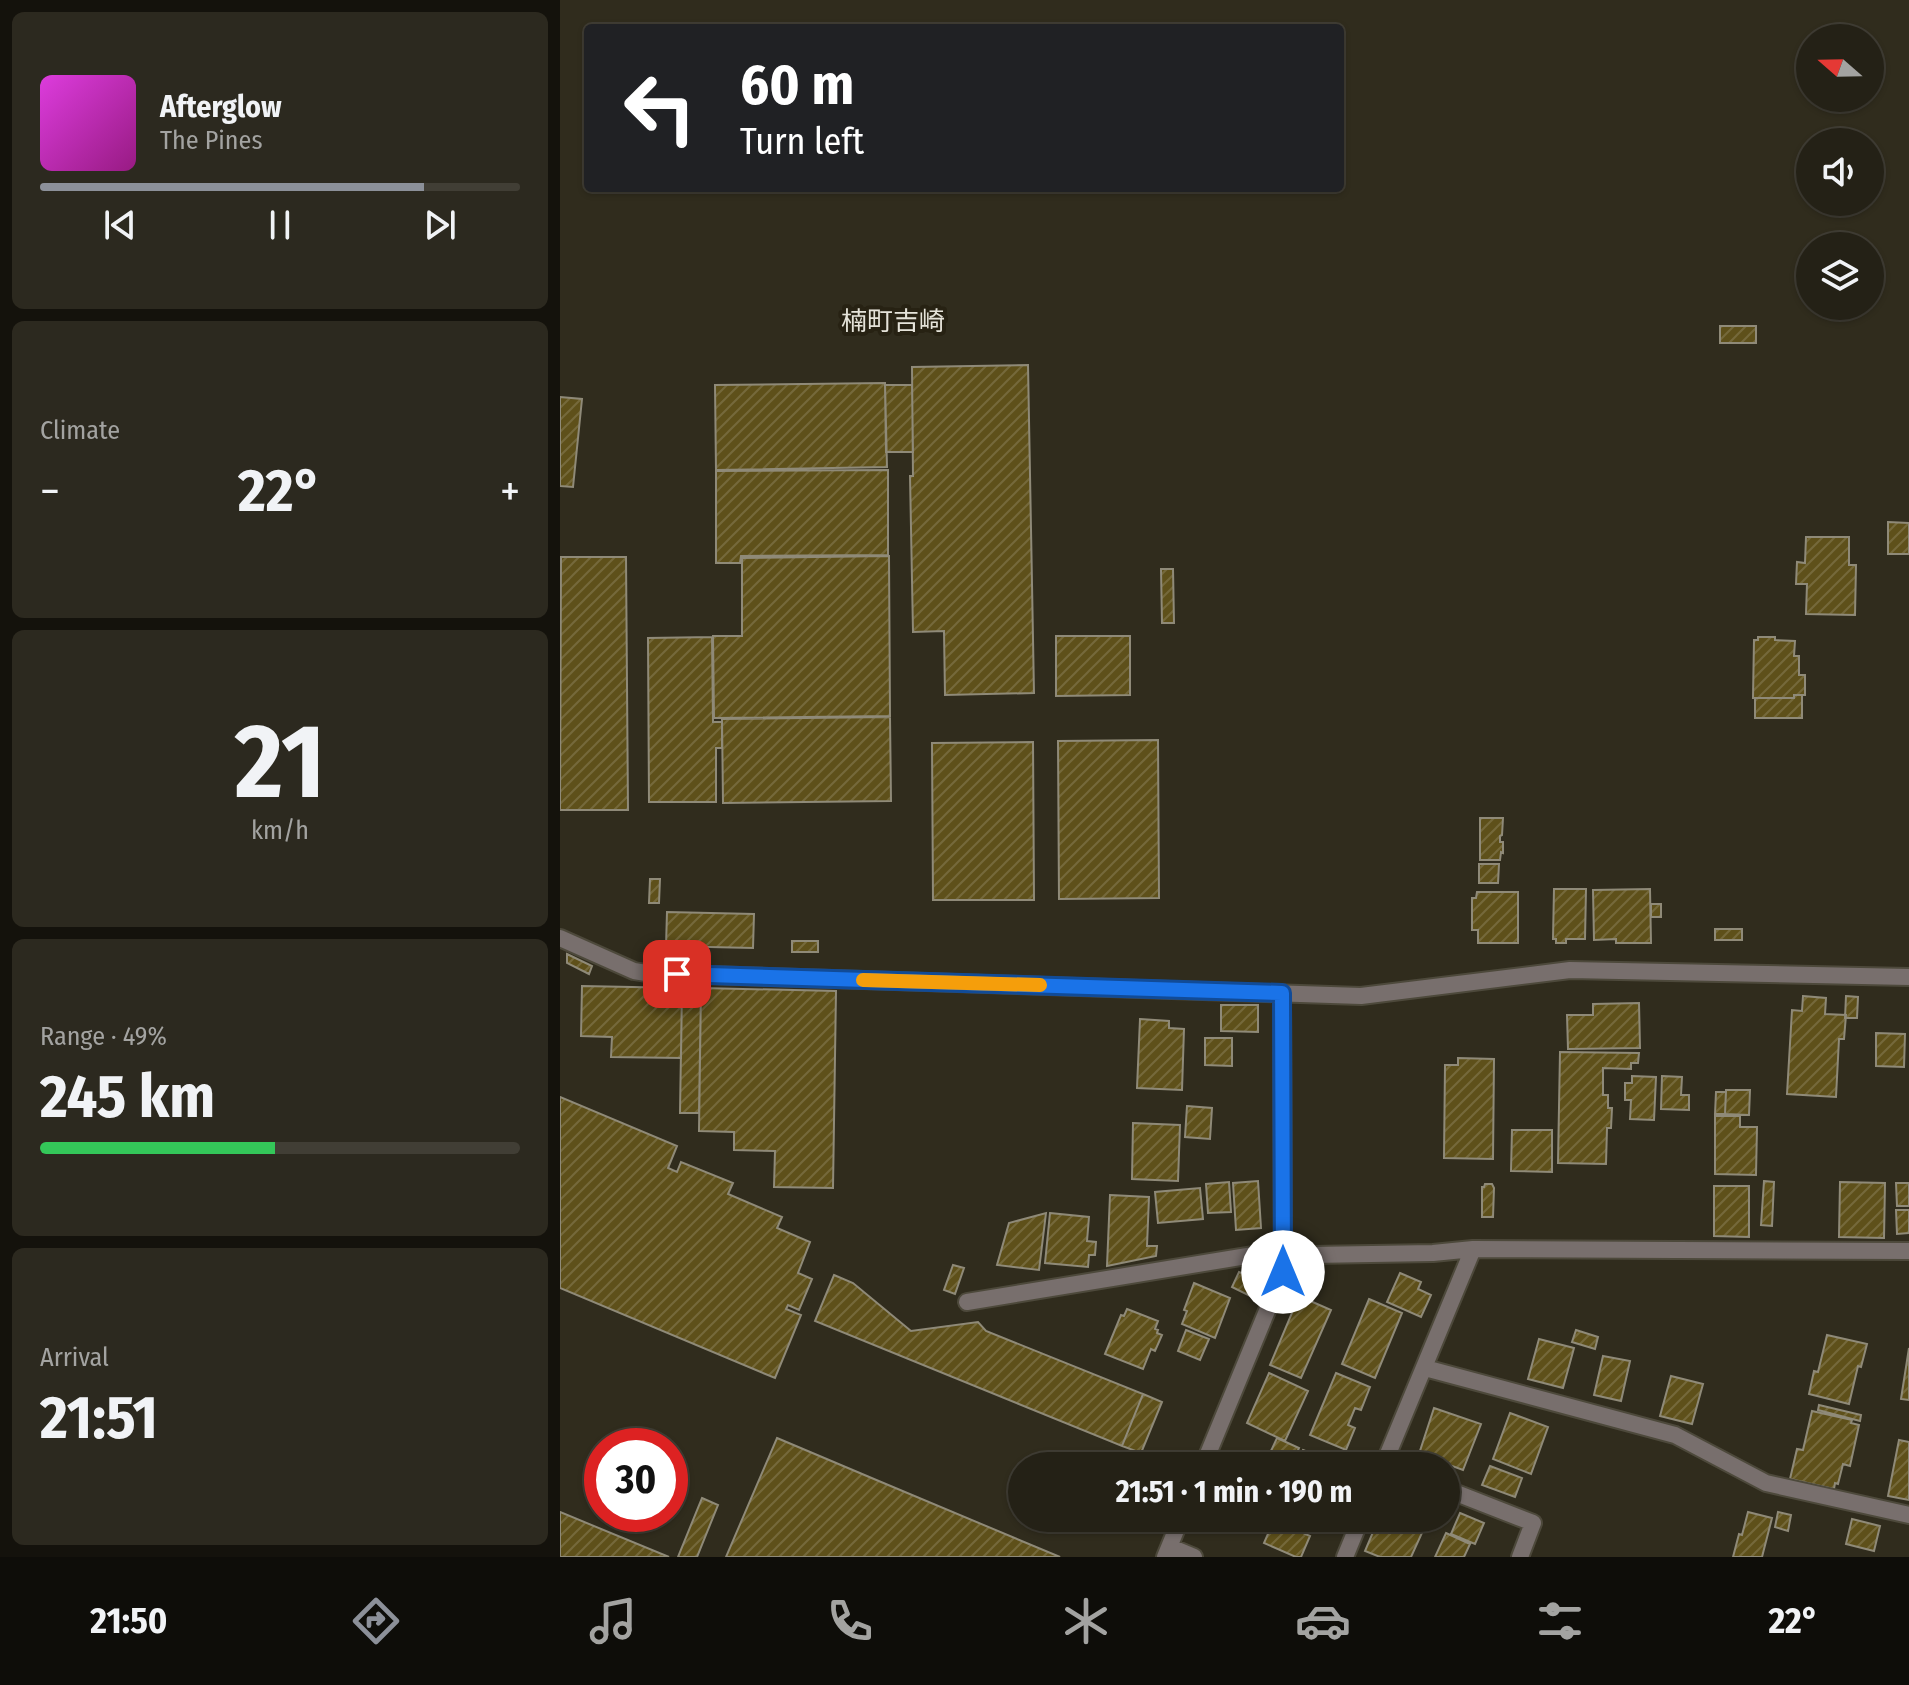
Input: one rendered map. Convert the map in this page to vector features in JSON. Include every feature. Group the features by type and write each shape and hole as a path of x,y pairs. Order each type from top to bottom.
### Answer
{"street":[{"path":"560,938 634,971 646,973 1361,996 1570,970 1909,977"},
{"path":"1209,1452 1283,1272 1282,993"},
{"path":"1390,1452 1473,1249"},
{"path":"967,1302 1283,1250 1311,1255 1433,1253 1473,1249 1909,1251"},
{"path":"1425,1368 1675,1435 1766,1483 1909,1515"},
{"path":"1460,1494 1533,1523 1520,1557"},
{"path":"1175,1532 1167,1552 1194,1557"},
{"path":"1345,1557 1355,1532"}],"building":[{"path":"1720,326 1756,326 1756,343 1720,343"},
{"path":"1028,365 1034,693 945,695 944,631 913,632 910,476 913,476 912,367"},
{"path":"885,383 887,467 716,470 715,385"},
{"path":"885,385 912,385 913,452 886,452"},
{"path":"560,397 582,399 573,487 560,486"},
{"path":"888,470 888,555 741,556 740,563 716,563 716,471"},
{"path":"1888,522 1909,523 1909,554 1888,554"},
{"path":"1806,537 1849,537 1849,565 1856,565 1855,615 1806,614 1807,584 1796,584 1797,562 1805,563"},
{"path":"889,556 890,716 714,718 713,636 742,636 742,558"},
{"path":"561,557 626,557 628,810 560,810"},
{"path":"1161,569 1173,569 1174,623 1162,623"},
{"path":"1056,636 1130,636 1130,695 1056,696"},
{"path":"712,637 713,722 722,722 722,748 716,748 716,802 649,802 648,638"},
{"path":"1758,637 1795,641 1794,656 1799,656 1799,675 1805,675 1805,695 1753,698 1754,640"},
{"path":"1794,695 1802,695 1802,718 1755,718 1755,698 1794,698"},
{"path":"890,717 891,801 723,803 722,719"},
{"path":"1158,740 1159,898 1059,899 1058,741"},
{"path":"1033,742 1034,900 933,900 932,743"},
{"path":"1480,818 1503,818 1500,842 1503,842 1503,853 1500,860 1480,860"},
{"path":"1479,864 1499,864 1498,883 1479,883"},
{"path":"650,879 660,879 659,903 649,903"},
{"path":"1554,889 1586,889 1585,939 1566,939 1566,943 1556,943 1553,939"},
{"path":"1650,889 1651,943 1594,940 1593,890"},
{"path":"1477,892 1518,892 1518,943 1478,943 1478,930 1472,930 1472,898 1476,898"},
{"path":"1651,904 1661,904 1661,917 1651,917"},
{"path":"667,912 754,914 753,948 666,946"},
{"path":"1715,929 1742,929 1742,940 1715,940"},
{"path":"792,941 818,941 818,952 792,952"},
{"path":"567,954 592,966 589,974 567,963"},
{"path":"582,986 682,988 681,1058 611,1057 612,1037 581,1036"},
{"path":"682,988 701,988 699,1113 680,1113"},
{"path":"701,988 836,991 833,1188 774,1187 775,1151 734,1150 734,1132 699,1131"},
{"path":"1803,996 1826,998 1825,1014 1846,1015 1844,1039 1839,1039 1836,1097 1787,1094 1792,1010 1802,1011"},
{"path":"1846,996 1858,997 1857,1018 1845,1018"},
{"path":"1639,1003 1640,1048 1568,1049 1567,1015 1593,1015 1593,1004"},
{"path":"1221,1005 1258,1005 1258,1032 1221,1031"},
{"path":"1140,1019 1169,1021 1169,1028 1184,1029 1182,1090 1137,1088"},
{"path":"1876,1033 1905,1034 1904,1067 1876,1066"},
{"path":"1205,1038 1232,1038 1232,1066 1205,1065"},
{"path":"1560,1052 1639,1053 1638,1063 1631,1063 1631,1069 1603,1068 1603,1095 1608,1095 1608,1108 1612,1108 1611,1128 1607,1128 1606,1164 1558,1163"},
{"path":"1458,1058 1494,1059 1493,1159 1444,1158 1445,1065 1458,1065"},
{"path":"1632,1076 1656,1077 1654,1120 1630,1119 1631,1100 1625,1100 1625,1083 1632,1083"},
{"path":"1662,1076 1682,1077 1681,1095 1689,1095 1689,1110 1661,1109"},
{"path":"1726,1090 1750,1090 1749,1115 1725,1114"},
{"path":"1716,1092 1726,1092 1725,1114 1715,1114"},
{"path":"560,1097 677,1146 668,1168 677,1172 681,1162 733,1183 728,1194 782,1217 777,1228 810,1242 798,1273 812,1279 799,1310 788,1305 786,1309 801,1315 775,1378 560,1288"},
{"path":"1187,1106 1212,1108 1210,1139 1185,1137"},
{"path":"1715,1116 1740,1116 1740,1127 1757,1127 1756,1175 1715,1174"},
{"path":"1133,1123 1180,1125 1178,1181 1132,1179"},
{"path":"1512,1130 1552,1130 1552,1172 1511,1171"},
{"path":"1258,1181 1261,1228 1236,1230 1233,1183"},
{"path":"1764,1181 1774,1182 1772,1226 1761,1225"},
{"path":"1229,1182 1231,1212 1208,1213 1206,1184"},
{"path":"1840,1182 1885,1183 1884,1238 1839,1237"},
{"path":"1896,1183 1909,1183 1909,1206 1897,1206"},
{"path":"1492,1184 1494,1188 1493,1217 1482,1217 1482,1187"},
{"path":"1714,1186 1749,1186 1749,1237 1714,1236"},
{"path":"1200,1188 1203,1219 1158,1223 1155,1192"},
{"path":"1110,1195 1149,1197 1147,1246 1157,1246 1156,1256 1107,1266"},
{"path":"1896,1210 1909,1210 1909,1233 1897,1234"},
{"path":"1046,1213 1039,1270 997,1265 1009,1223"},
{"path":"1050,1213 1089,1217 1087,1241 1096,1242 1095,1255 1089,1255 1088,1267 1045,1263"},
{"path":"953,1265 964,1268 955,1294 944,1290"},
{"path":"1239,1272 1259,1281 1252,1297 1232,1287"},
{"path":"1400,1273 1421,1282 1418,1289 1431,1295 1421,1317 1387,1302"},
{"path":"834,1275 853,1283 911,1331 978,1322 986,1331 1143,1394 1122,1446 815,1321"},
{"path":"1194,1283 1230,1298 1215,1338 1182,1324"},
{"path":"1299,1296 1331,1310 1301,1378 1270,1365"},
{"path":"1369,1299 1402,1313 1375,1378 1342,1364"},
{"path":"1127,1309 1158,1321 1155,1329 1162,1335 1155,1351 1151,1349 1143,1369 1105,1354 1121,1315 1124,1316"},
{"path":"1186,1330 1209,1339 1200,1360 1178,1351"},
{"path":"1576,1330 1598,1337 1595,1349 1572,1342"},
{"path":"1827,1335 1867,1344 1849,1404 1809,1394"},
{"path":"1539,1339 1574,1348 1563,1388 1528,1379"},
{"path":"1909,1348 1909,1400 1901,1399"},
{"path":"1603,1356 1630,1361 1621,1401 1594,1395"},
{"path":"1269,1373 1308,1391 1285,1441 1247,1423"},
{"path":"1336,1373 1370,1387 1361,1410 1355,1408 1348,1425 1355,1428 1346,1450 1310,1435"},
{"path":"1671,1376 1703,1384 1692,1424 1660,1416"},
{"path":"1143,1394 1162,1402 1141,1452 1122,1446"},
{"path":"1819,1405 1861,1415 1860,1421 1818,1410"},
{"path":"1434,1408 1481,1424 1463,1470 1460,1469 1460,1452 1420,1452"},
{"path":"1812,1411 1852,1420 1851,1423 1859,1425 1850,1466 1843,1464 1834,1489 1790,1479 1797,1449 1803,1450"},
{"path":"1510,1413 1548,1427 1531,1474 1493,1459"},
{"path":"777,1438 874,1479 1060,1557 726,1557"},
{"path":"1277,1438 1299,1448 1297,1452 1270,1452"},
{"path":"1899,1440 1909,1442 1909,1500 1888,1496"},
{"path":"1490,1466 1522,1478 1515,1497 1482,1485"},
{"path":"702,1498 718,1505 697,1557 678,1557"},
{"path":"560,1512 584,1522 584,1532 608,1532 669,1557 560,1557"},
{"path":"1748,1512 1772,1518 1762,1557 1733,1557 1739,1534 1742,1535"},
{"path":"1778,1512 1791,1515 1788,1531 1775,1527"},
{"path":"1460,1513 1484,1523 1475,1544 1451,1534 1460,1532"},
{"path":"1852,1519 1880,1526 1874,1551 1846,1544"},
{"path":"1269,1532 1303,1532 1310,1536 1301,1557 1264,1543"},
{"path":"1373,1532 1422,1532 1411,1557 1380,1557 1365,1551"},
{"path":"1446,1533 1470,1544 1464,1557 1435,1557"}],"slow traffic":[{"path":"863,980 1040,985"}],"district":[{"name":"楠町吉崎","path":"893,321"}],"route":[{"path":"677,974 1282,993 1283,1272"}]}
